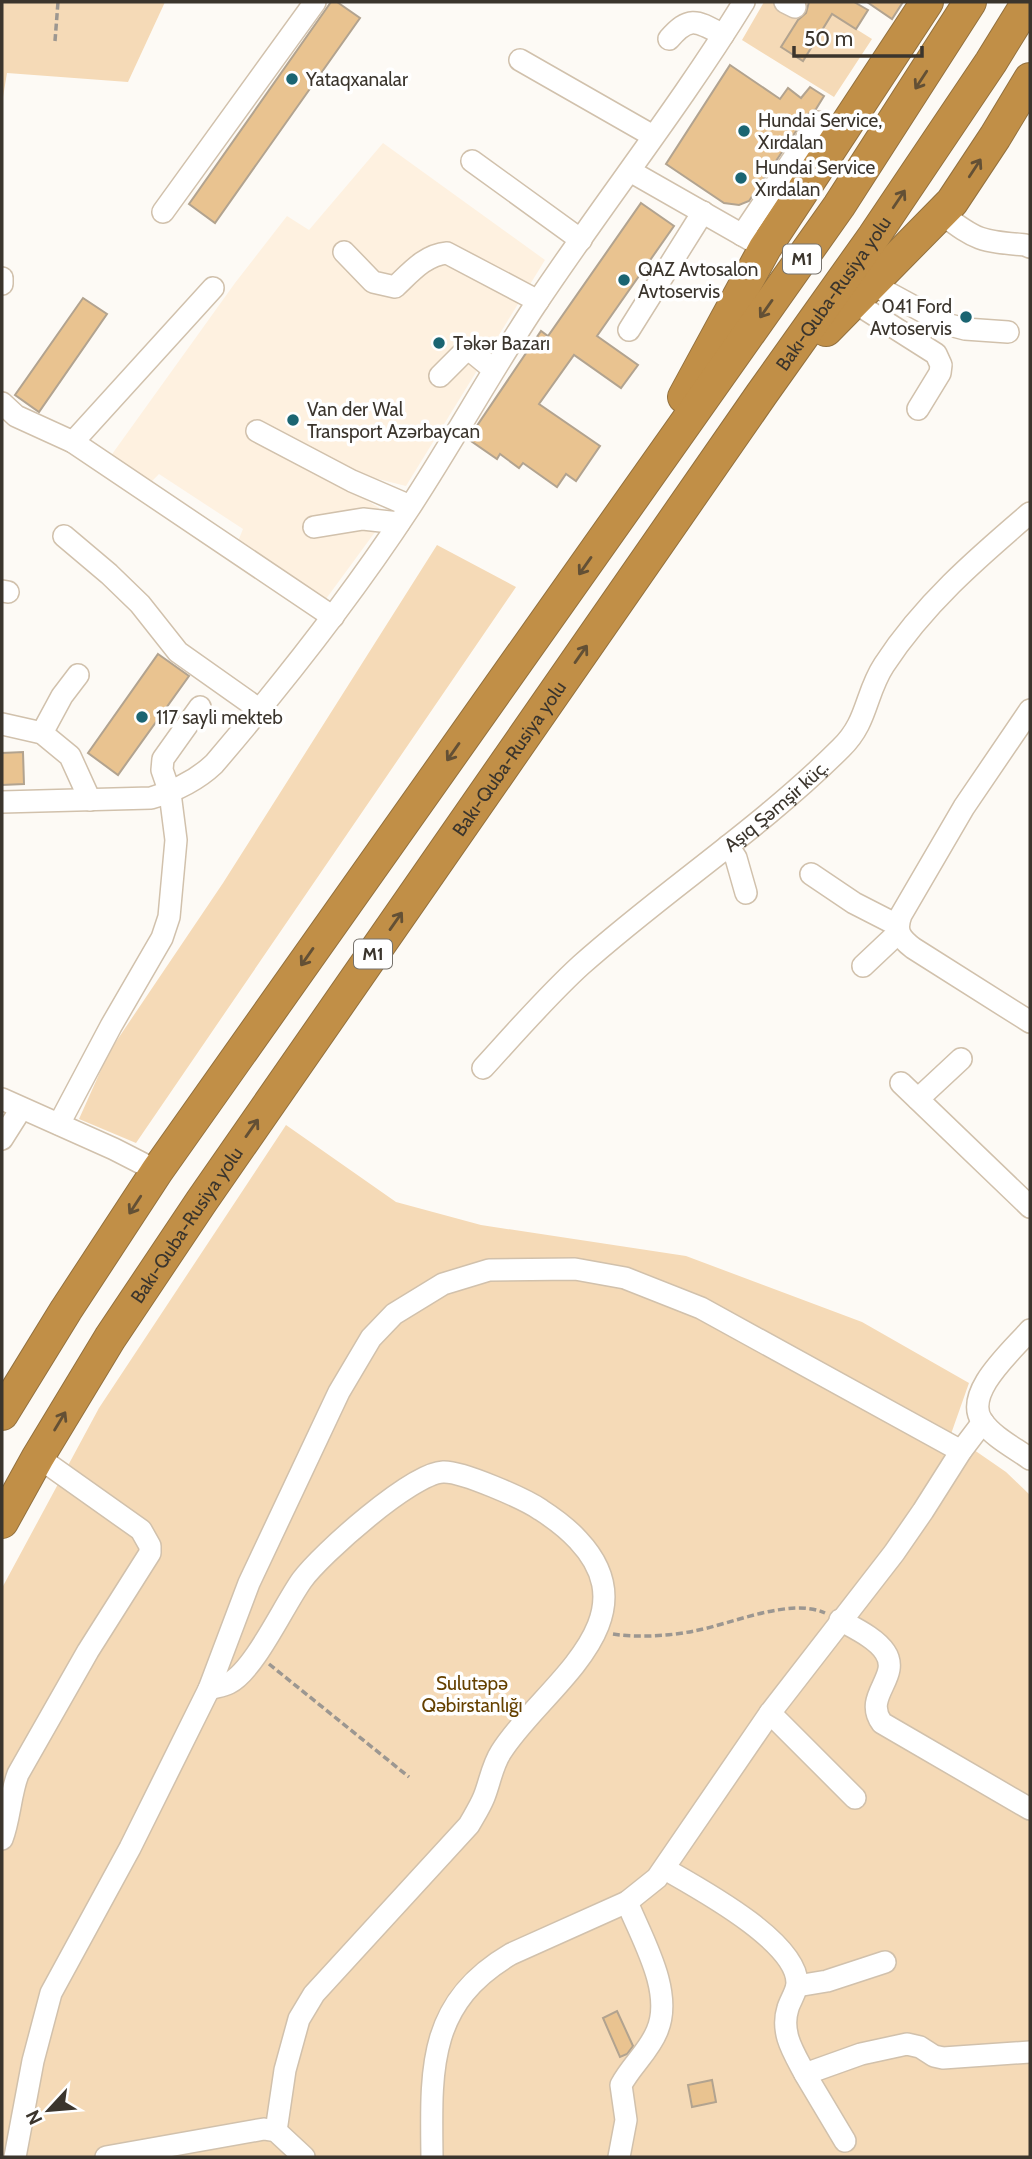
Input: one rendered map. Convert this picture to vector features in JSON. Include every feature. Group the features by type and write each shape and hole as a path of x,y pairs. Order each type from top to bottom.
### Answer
{"highway":[{"path":"624,511 753,241 928,2"},
{"name":"M1","path":"2,1414 157,1171 839,206 971,2"},
{"name":"Bakı-Quba-Rusiya yolu","path":"2,1522 110,1338 201,1202 874,236 1028,2"},
{"path":"761,395 942,214 961,191 1030,79"}],"street":[{"path":"163,212 315,2"},
{"path":"2,802 151,798 170,793 201,776 214,764 332,617 404,514 538,301 723,35 734,5"},
{"path":"669,39 688,22 699,22 723,35"},
{"path":"520,60 653,136"},
{"path":"630,171 753,241 818,122"},
{"path":"472,161 581,240"},
{"path":"629,330 702,212"},
{"path":"942,214 980,240 1028,243"},
{"path":"344,252 373,282 395,287 422,262 438,254 447,253 538,301"},
{"path":"2,278 2,284"},
{"path":"73,442 213,288"},
{"path":"863,293 955,327 1008,332"},
{"path":"863,293 936,354 942,365 918,409"},
{"path":"440,376 465,351 471,351 493,369"},
{"path":"2,404 16,416 73,442 332,617"},
{"path":"257,431 352,481 404,514"},
{"name":"Aşıq Şəmşir küç.","path":"483,1068 582,964 792,794 855,734 883,666 929,607 969,565 1030,513"},
{"path":"314,527 404,514"},
{"path":"64,536 139,604 178,652 260,709"},
{"path":"42,733 62,696 78,675"},
{"path":"59,1124 162,938 169,917 176,840 170,793 162,770 163,759 200,706"},
{"path":"863,966 898,929 901,915 964,807 1030,710"},
{"path":"2,724 42,733 70,756 90,800"},
{"path":"729,846 736,858 746,894"},
{"path":"811,874 898,929 913,948 1028,1016"},
{"path":"918,1099 961,1059"},
{"path":"901,1083 1030,1207"},
{"path":"2,1099 157,1171"},
{"path":"2,1139 21,1109"},
{"path":"15,2157 33,2061 51,1993 130,1848 209,1689 249,1583 339,1392 371,1338 394,1314 443,1284 469,1274 504,1269 575,1269 625,1278 701,1308 961,1451"},
{"path":"1030,1331 986,1381 976,1405 983,1422 1030,1459"},
{"path":"432,2157 431,2093 436,2053 447,2018 465,1990 494,1964 511,1954 627,1902 643,1891 665,1869 770,1713 894,1553 983,1422"},
{"path":"2,1839 7,1826 11,1793 18,1774 88,1651 150,1553 150,1546 141,1531 38,1457"},
{"path":"209,1689 230,1683 243,1672 290,1597 316,1564 396,1495 431,1474 452,1472 539,1508 565,1527 582,1545 598,1574 605,1602 598,1631 574,1665 501,1752 484,1798 469,1825 314,1994 299,2019 285,2070 276,2130"},
{"path":"840,1620 880,1646 890,1662 890,1669 875,1705 877,1716 882,1723 1030,1809"},
{"path":"770,1713 855,1798"},
{"path":"665,1869 738,1913 780,1948 794,1968 797,1986 785,2018 785,2031 805,2074 845,2141"},
{"path":"619,2157 626,2120 621,2085 657,2032 663,2002 660,1982 627,1902"},
{"path":"797,1986 827,1981 885,1962"},
{"path":"805,2074 861,2054 907,2044 943,2058 1030,2052"},
{"path":"106,2157 264,2129 276,2130 304,2157"}],"path":[{"path":"55,41 58,2"},
{"path":"598,1631 628,1636 692,1631 792,1607 813,1607 840,1620"},
{"path":"257,1653 409,1777"}],"shaded area":[{"path":"383,143 545,260 406,486 358,474 349,489 379,508 378,528 323,603 236,546 243,529 159,474 149,484 110,457 235,283 287,216 309,230"}],"green space":[{"path":"2,2 165,2 128,82 7,73 2,103"},
{"path":"764,2 809,2 781,47 803,61 832,14 872,39 834,97 742,40"},
{"path":"437,545 516,587 136,1143 79,1119 109,1052 223,883"},
{"name":"Sulutəpə Qəbirstanlığı","path":"286,1125 396,1202 481,1225 686,1256 862,1322 969,1383 951,1434 1006,1472 1030,1495 1030,2157 2,2157 2,1588 99,1408"}],"building":[{"path":"331,2 337,2 360,18 215,223 189,204"},
{"path":"809,2 854,2 868,10 856,29 832,14 803,61 781,47 798,20 806,13"},
{"path":"867,2 903,2 892,19"},
{"name":"Hundai Service, Xırdalan","path":"730,65 780,99 788,88 801,98 810,87 824,96 816,109 807,115 749,201 739,205 724,203 666,164"},
{"path":"641,203 674,226 597,336 638,365 621,388 574,355 539,404 600,446 576,481 566,474 557,487 523,463 519,468 500,454 497,459 468,439 541,331 548,336"},
{"path":"83,298 107,314 39,412 15,395"},
{"path":"158,654 189,676 118,775 88,753"},
{"path":"23,752 24,784 2,785 2,753"},
{"path":"617,2011 633,2046 627,2054 620,2057 603,2018"},
{"path":"712,2080 716,2102 692,2107 688,2085"}],"place":[{"name":"Yataqxanalar","path":"292,79"},
{"name":"Hundai Service, Xırdalan","path":"744,131"},
{"name":"Hundai Service Xırdalan","path":"741,178"},
{"name":"QAZ Avtosalon Avtoservis","path":"624,280"},
{"name":"041 Ford Avtoservis","path":"966,317"},
{"name":"Təkər Bazarı","path":"439,343"},
{"name":"Van der Wal Transport Azərbaycan","path":"293,420"},
{"name":"117 sayli mekteb","path":"142,717"}]}
